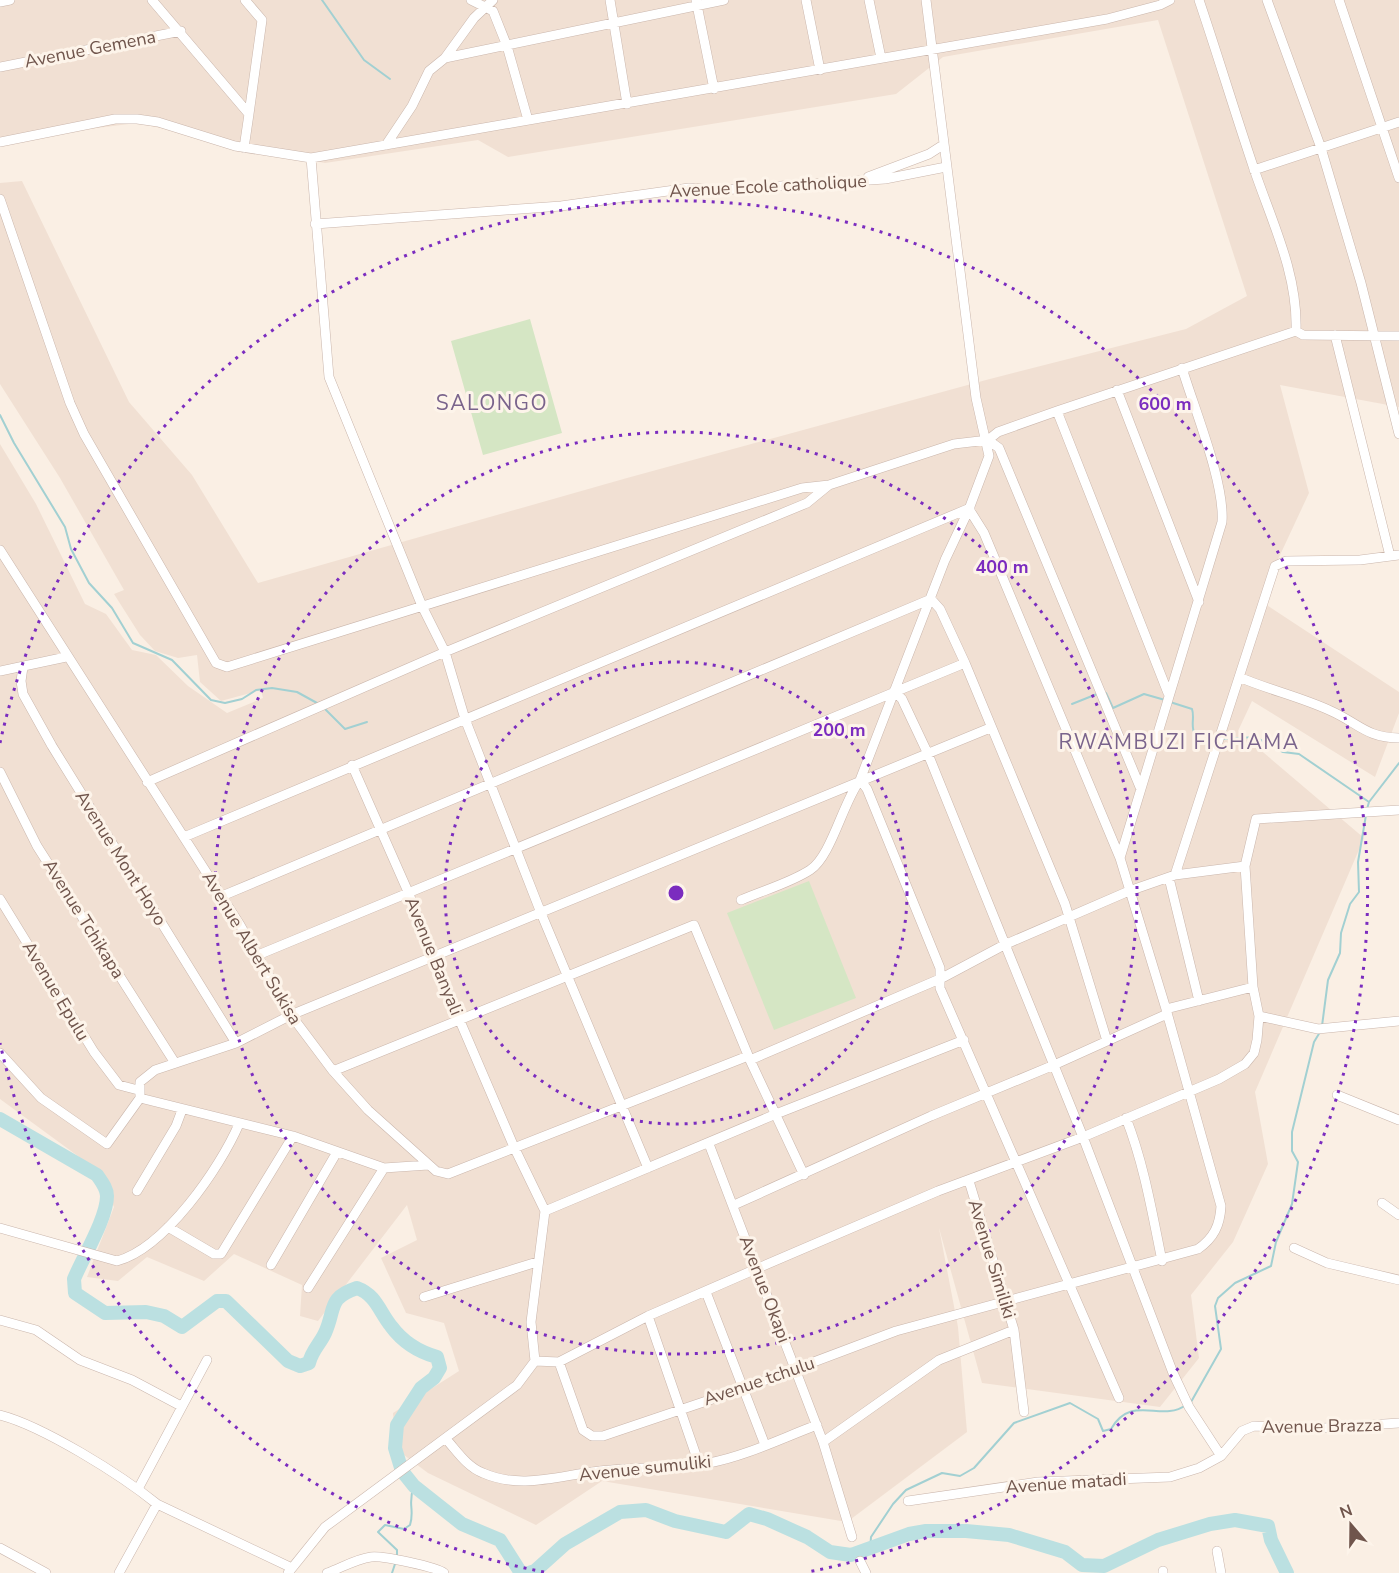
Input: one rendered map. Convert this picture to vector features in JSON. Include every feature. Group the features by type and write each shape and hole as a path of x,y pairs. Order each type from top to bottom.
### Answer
{"street":[{"path":"0,2 10,0"},
{"path":"153,0 249,114"},
{"path":"244,148 262,20 245,0"},
{"path":"471,0 490,4"},
{"path":"610,0 627,104"},
{"path":"445,58 697,3 724,0"},
{"path":"806,0 820,70"},
{"path":"869,0 881,58"},
{"path":"741,900 812,869 822,858 852,791 860,780 945,560 969,509 989,456 988,440 976,398 926,0"},
{"path":"0,142 115,119 137,118 158,122 244,148 310,158 1107,19 1160,5 1170,0"},
{"path":"1199,0 1254,170 1287,259 1297,310 1296,331"},
{"path":"1267,0 1321,148 1375,334 1399,434"},
{"path":"1339,0 1399,178"},
{"path":"697,3 714,89"},
{"path":"490,4 507,46 528,120"},
{"path":"386,145 412,106 429,71 445,58 474,18 490,4"},
{"name":"Avenue Gemena","path":"0,67 181,31"},
{"path":"1254,170 1382,130 1399,122"},
{"path":"861,180 929,154 943,145"},
{"path":"310,158 329,377 422,606 445,652 465,719 492,782 541,913 648,1168"},
{"name":"Avenue Ecole catholique","path":"315,224 561,206 689,188 721,190 885,179 946,166"},
{"path":"0,199 70,402 84,434 216,663 227,667 802,488 829,485 954,444 988,440 998,432 1057,411 1296,331 1304,335 1399,336"},
{"path":"1199,1001 1172,877 1275,566 1286,561 1360,560 1394,556 1335,335"},
{"path":"1120,858 1167,698 1218,538 1223,509 1182,368"},
{"path":"1117,390 1199,602"},
{"path":"1057,411 1167,698"},
{"path":"988,440 999,448 1140,787"},
{"path":"147,782 445,652 807,503 829,485"},
{"path":"184,837 969,509"},
{"name":"Avenue tchulu","path":"559,1362 583,1430 592,1436 603,1436 680,1408 742,1389 896,1331 1071,1286 1198,1249 1208,1242 1220,1222 1221,1206 1120,858 984,533 969,509"},
{"name":"Avenue Albert Sukisa","path":"0,550 66,657 222,896 291,1015 333,1071 368,1110 436,1171 448,1174 622,1105 749,1058 942,978 1004,945 1129,891 1172,877 1245,866"},
{"path":"931,599 940,609 965,663 990,728 1065,904 1067,917 1107,1041"},
{"path":"222,896 931,599"},
{"path":"0,671 66,657"},
{"path":"258,955 965,663"},
{"name":"Avenue Mont Hoyo","path":"23,667 21,681 23,694 52,746 236,1043"},
{"path":"1239,677 1266,689 1331,710 1379,738 1399,738"},
{"path":"894,691 902,699 928,754 1083,1137 1173,1373 1190,1407 1221,1456"},
{"path":"0,1053 41,1098 107,1144 139,1094 140,1082 146,1075 236,1043 291,1015 990,728"},
{"name":"Avenue Banyali","path":"352,765 409,894 433,958 514,1148"},
{"name":"Avenue Tchikapa","path":"0,772 38,846 175,1063"},
{"path":"860,780 867,789 940,968 942,978 940,988 988,1093 1119,1398"},
{"path":"535,1361 559,1362 648,1316 756,1269 969,1181 1083,1137 1189,1092 1245,1064 1254,1053 1259,1016 1253,987 1245,866 1256,819 1399,810"},
{"name":"Avenue Epulu","path":"0,899 94,1052 119,1084 182,1110 293,1136 384,1168"},
{"path":"333,1071 694,926 749,1058 804,1174"},
{"path":"734,1205 1054,1065 1166,1012 1253,987"},
{"path":"1259,1016 1321,1029 1399,1021"},
{"path":"545,1211 776,1114 963,1040"},
{"path":"1336,1095 1399,1120"},
{"path":"137,1191 176,1126 182,1110"},
{"path":"1126,1118 1143,1169 1161,1261"},
{"path":"0,1228 117,1261 126,1258 168,1227 207,1181 230,1145 239,1124"},
{"path":"168,1227 214,1254 221,1254 293,1136"},
{"name":"Avenue Okapi","path":"709,1144 817,1425 852,1537"},
{"path":"0,1415 23,1421 138,1489 157,1504 290,1571 325,1527 412,1465 517,1385 535,1361 531,1322 545,1211 514,1148"},
{"path":"271,1265 336,1152"},
{"path":"308,1288 384,1168 428,1165"},
{"name":"Avenue Similiki","path":"823,1442 939,1360 1014,1330 969,1181"},
{"path":"1382,1203 1399,1215"},
{"path":"1294,1248 1345,1268 1399,1280"},
{"path":"424,1297 537,1262"},
{"path":"706,1292 765,1445"},
{"path":"648,1316 699,1464"},
{"path":"0,1320 36,1330 80,1360 132,1380 181,1406"},
{"path":"1014,1330 1024,1412"},
{"path":"138,1489 207,1360"},
{"name":"Avenue Brazza","path":"1221,1456 1242,1431 1254,1426 1309,1429 1399,1423"},
{"name":"Avenue sumuliki","path":"446,1439 472,1467 484,1474 509,1480 550,1481 598,1471 655,1470 699,1464 765,1445 817,1425"},
{"name":"Avenue matadi","path":"908,1501 1038,1482 1170,1477 1199,1468 1221,1456"},
{"path":"119,1573 157,1504"},
{"path":"0,1548 46,1573"},
{"path":"1217,1551 1221,1573"},
{"path":"327,1573 370,1557 383,1556 402,1562 438,1568 444,1573"},
{"path":"860,1561 866,1573"}],"shaded area":[{"path":"0,0 1399,0 1399,407 1280,385 1309,493 1259,600 1399,692 1399,713 1375,777 1252,701 1238,731 1364,838 1255,1092 1268,1164 1233,1242 1191,1295 1199,1358 1160,1407 982,1383 939,1228 958,1327 967,1432 847,1522 602,1481 536,1525 428,1473 396,1449 393,1413 459,1371 444,1323 406,1313 381,1258 417,1240 407,1205 318,1321 300,1316 302,1285 234,1254 204,1281 147,1257 118,1281 87,1277 114,1207 97,1170 0,1099 0,444 36,504 85,604 106,614 132,650 156,655 188,686 227,713 263,698 261,690 221,701 200,682 197,655 178,658 155,651 140,635 114,594 124,590 60,478 0,384 0,183 22,181 129,402 192,475 258,583 627,478 986,380 1186,329 1247,296 1158,20 943,57 896,94 508,157 478,140 325,163 137,123 0,140"}],"green space":[{"path":"530,319 562,433 483,455 451,341"},
{"path":"809,881 856,998 774,1030 727,913"}],"waterway":[{"path":"322,0 364,60 390,79"},
{"path":"0,415 14,443 65,527 71,549 89,583 112,608 133,643 172,660 211,700 225,703 242,699 256,690 272,688 297,692 317,703"},
{"path":"1106,693 1113,708 1144,694 1165,700"},
{"path":"1072,704 1097,694"},
{"path":"1170,702 1192,709 1195,734 1218,738"},
{"path":"324,708 345,729 367,722"},
{"path":"1223,739 1255,737 1283,752 1299,754 1369,802"},
{"path":"1367,809 1369,802 1399,763"},
{"path":"1322,1026 1328,980 1340,953 1341,933 1350,904 1359,892 1358,862 1366,815"},
{"path":"1191,1402 1221,1349 1215,1306 1218,1298 1235,1283 1271,1266 1276,1242 1292,1204 1298,1162 1292,1151 1292,1132 1314,1042 1320,1032"},
{"path":"0,1119 97,1175 104,1185 107,1196 103,1215 74,1279 75,1293 105,1313 146,1312 164,1316 182,1327 217,1301 226,1301 288,1361 300,1366 309,1363 325,1333 337,1300 357,1288 369,1295 400,1336 417,1349 437,1357 440,1368 434,1378 421,1388 397,1425 395,1448 402,1471 414,1486 462,1524 500,1540 521,1573"},
{"path":"870,1550 871,1537 893,1504 906,1490 942,1473 960,1476 974,1468 1014,1423 1070,1403 1098,1419 1103,1431 1111,1429 1119,1418 1137,1410 1167,1411 1186,1405"},
{"path":"397,1556 397,1550 378,1532 385,1525 404,1529 410,1525 411,1497 414,1486"},
{"path":"529,1573 535,1571 565,1544 620,1512 646,1510 675,1521 726,1532 749,1514 767,1519 807,1537 830,1552 851,1555 909,1534 926,1531 966,1531 1009,1535 1065,1552 1082,1565 1104,1566 1158,1540 1210,1524 1235,1520 1268,1526 1271,1540 1287,1573"},
{"path":"392,1573 396,1561"}],"district":[{"name":"SALONGO","path":"492,403"},
{"name":"RWAMBUZI FICHAMA","path":"1179,742"}]}
